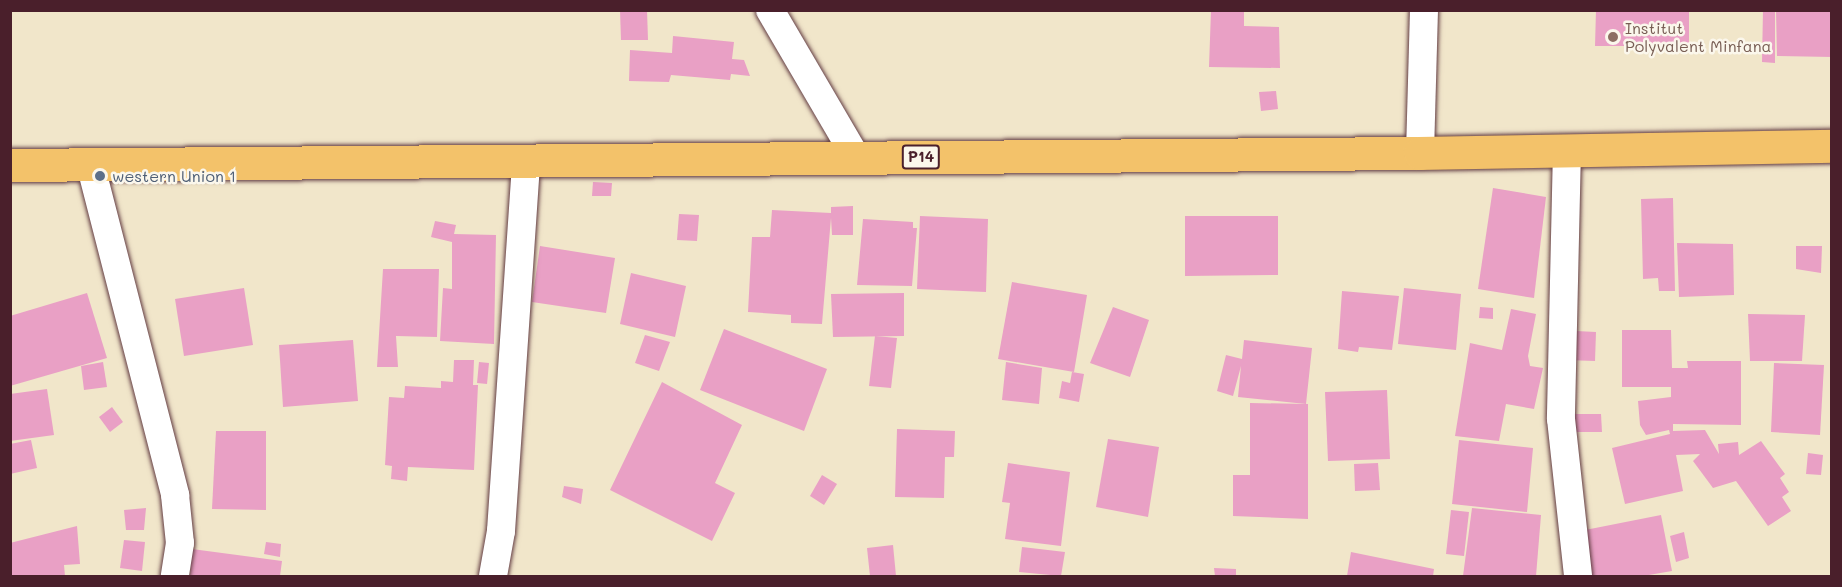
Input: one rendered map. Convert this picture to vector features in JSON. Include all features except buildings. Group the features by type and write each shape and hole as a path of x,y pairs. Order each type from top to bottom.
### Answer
{"main road":[{"name":"P14","path":"10,165 526,163 1832,146"}],"street":[{"path":"770,10 856,157"},
{"path":"1420,153 1424,10"},
{"path":"1567,149 1561,419 1578,576"},
{"path":"493,576 501,531 526,163"},
{"path":"91,166 175,495 180,543 175,576"}],"place":[{"name":"Institut Polyvalent Minfana","path":"1613,37"},
{"name":"western Union 1","path":"100,176"}]}
